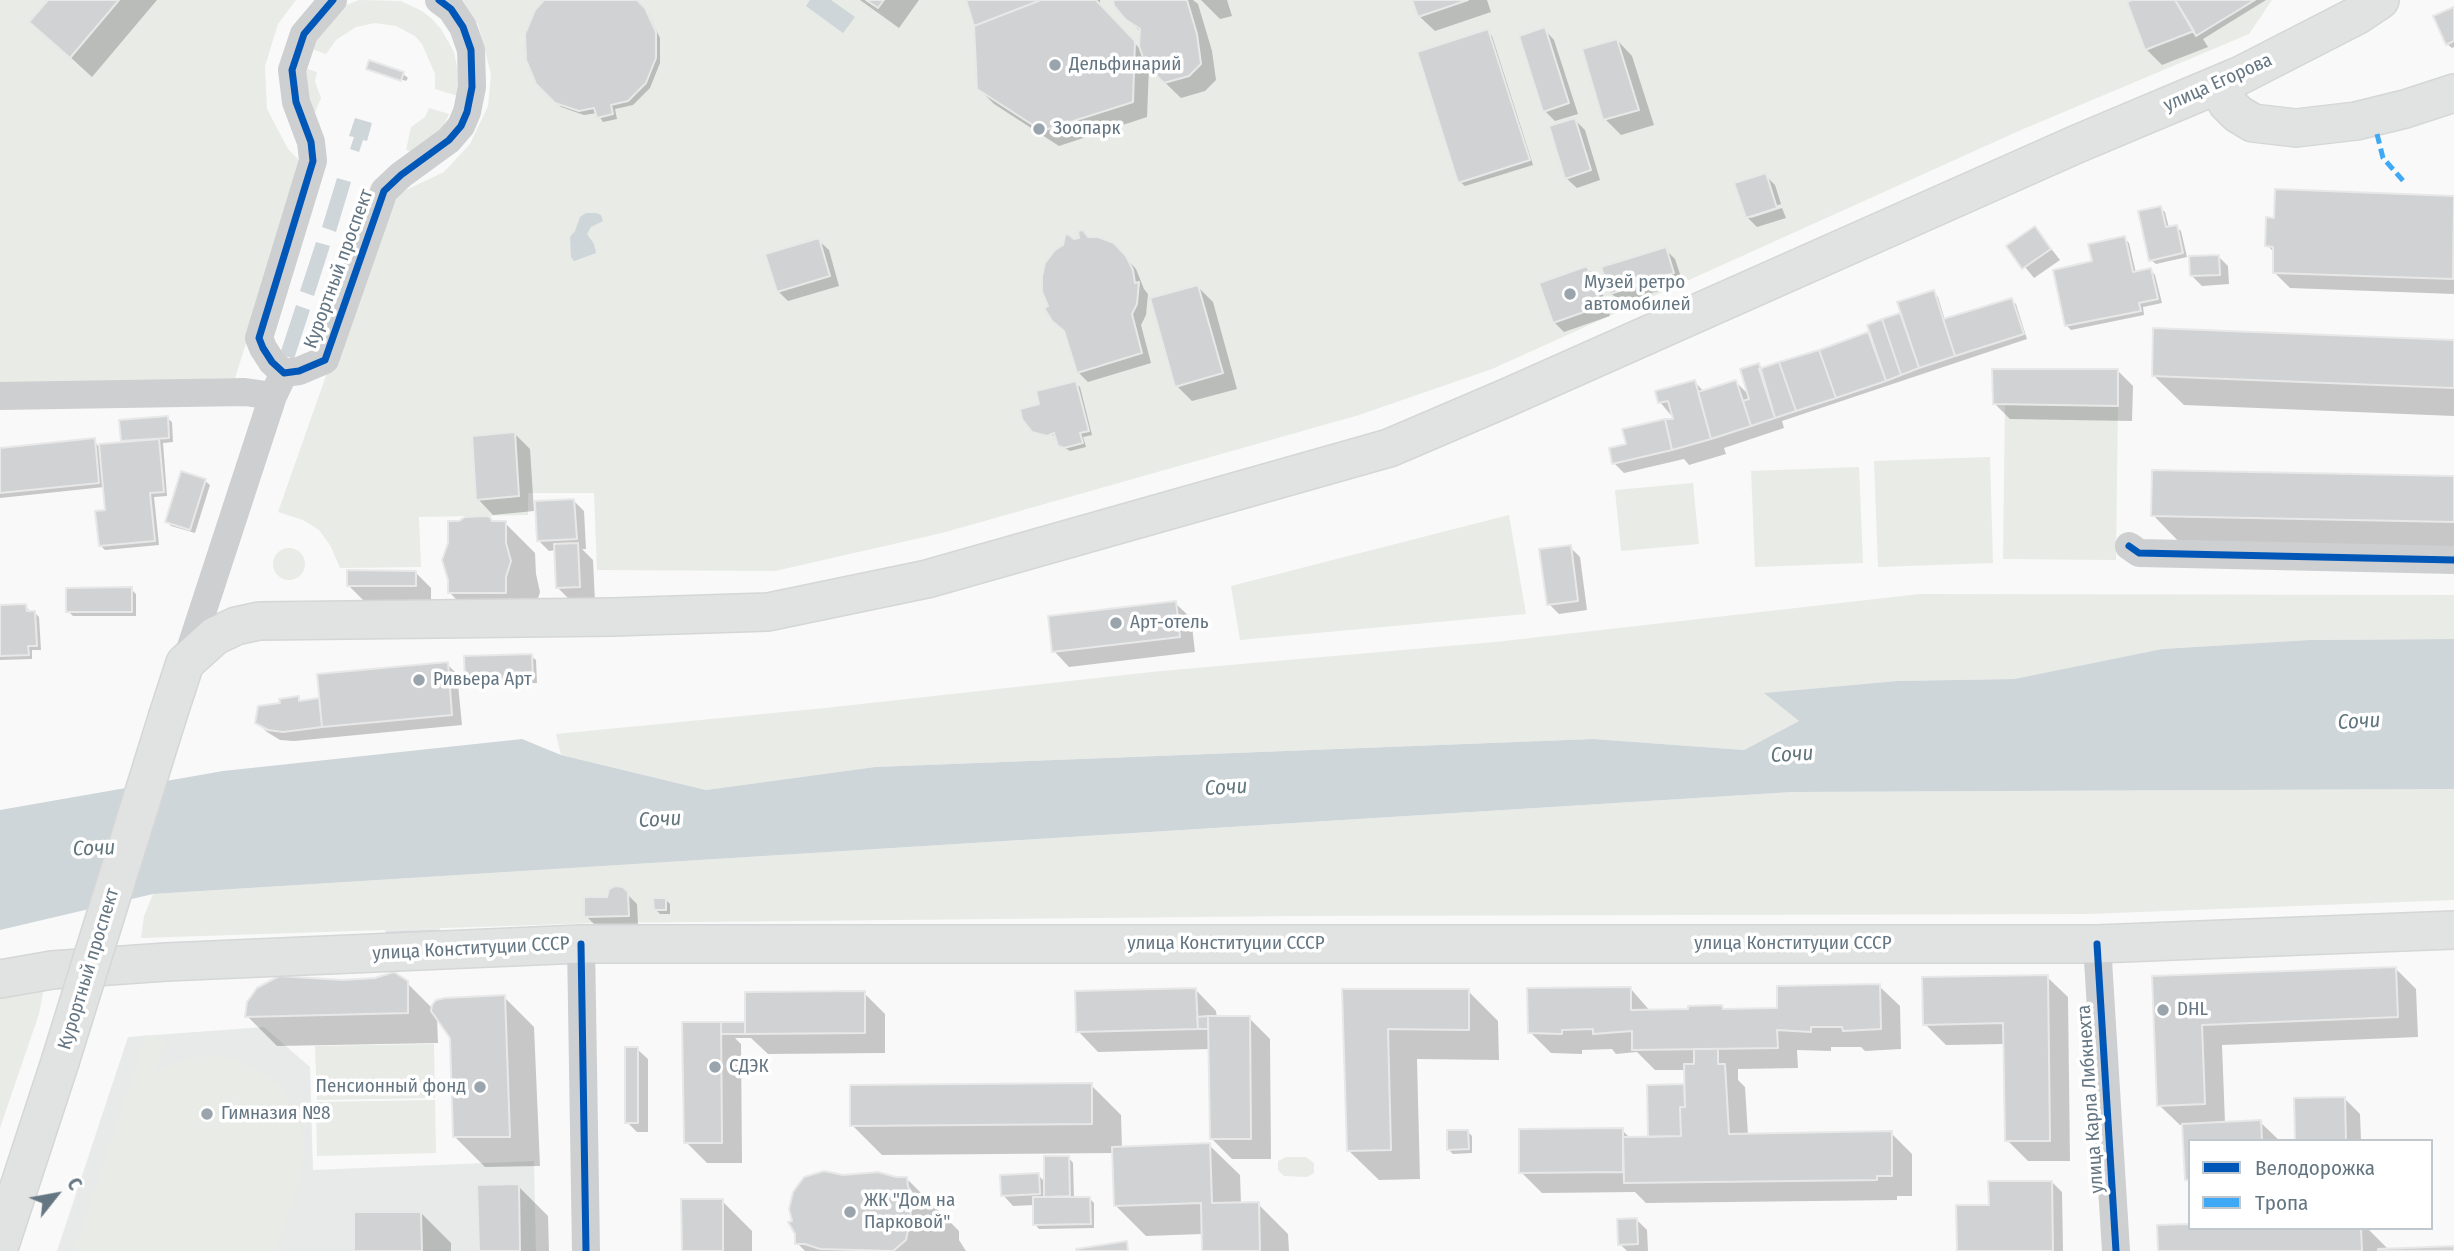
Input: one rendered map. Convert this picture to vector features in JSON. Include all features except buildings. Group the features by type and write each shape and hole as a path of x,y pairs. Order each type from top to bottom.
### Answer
{"main road":[{"name":"улица Егорова","path":"185,663 215,636 236,626 258,621 614,617 768,612 927,579 1389,447 1518,393 2077,144 2218,85 2368,8"},
{"path":"2218,85 2227,103 2253,123 2296,128 2356,121 2454,93"},
{"name":"Курортный проспект","path":"0,1245 185,663"},
{"name":"улица Конституции СССР","path":"0,979 52,970 166,961 581,944 2097,944 2454,930"}],"street":[{"path":"0,396 245,393 278,385 259,338 313,161 311,142 296,102 292,70 304,34 333,0"},
{"name":"Курортный проспект","path":"185,663 278,385 299,371 325,360 384,191 390,183 449,140 461,126 467,112 472,87 471,50 468,39 451,9 439,0"},
{"path":"2368,8 2401,0"},
{"path":"2129,546 2139,553 2454,560"},
{"path":"581,944 586,1251"},
{"name":"улица Карла Либкнехта","path":"2097,944 2116,1251"}],"shaded area":[{"path":"0,0 296,0 278,24 265,66 267,109 288,149 303,164 235,378 0,386"},
{"path":"359,0 401,1 432,19 454,52 459,77 458,96 435,89 435,74 422,44 415,36 396,26 375,23 356,27 336,40 326,54 303,46 339,8"},
{"path":"456,0 2272,0 2249,34 2021,130 1492,369 1359,415 942,533 775,571 597,570 594,493 528,493 528,515 419,517 421,567 340,568 330,545 319,530 303,520 278,512 390,194 406,190 444,172 470,144 488,106 491,74 478,24"},
{"path":"297,66 317,72 315,82 321,98 312,120"},
{"path":"429,108 449,114 442,129 415,153 406,150 411,127 425,117"},
{"path":"2005,405 2118,406 2116,560 2003,559"},
{"path":"1990,457 1993,563 1878,567 1874,461"},
{"path":"1859,467 1863,563 1755,567 1751,471"},
{"path":"1693,483 1699,544 1621,551 1615,490"},
{"path":"1509,515 1526,614 1240,640 1231,586"},
{"path":"289,548 301,552 305,564 301,576 289,580 277,576 273,564 277,552"},
{"path":"1920,594 2454,595 2454,639 2309,640 2162,649 2014,679 1897,681 1765,693 1799,721 1744,750 1592,739 875,767 706,790 561,755 556,734 1161,671 1495,642"},
{"path":"2454,789 2454,900 2088,914 1294,916 597,923 141,938 144,916 153,894 1793,792"},
{"path":"30,982 43,993 39,1014 0,1128 0,989"},
{"name":"Гимназия №8","path":"264,1027 310,1067 313,1170 534,1161 536,1251 57,1251 128,1037"},
{"path":"146,1035 166,1040 154,1074 168,1065 191,1057 216,1056 240,1061 263,1072 282,1088 295,1109 303,1133 304,1158 299,1183 276,1251 74,1251"},
{"path":"434,1044 435,1098 317,1100 315,1046"},
{"path":"435,1100 436,1153 317,1156 316,1102"},
{"path":"1286,1157 1306,1157 1314,1163 1314,1173 1307,1177 1284,1176 1278,1170 1278,1161"}],"water":[{"path":"810,0 831,0 855,17 843,33 806,6"},
{"path":"355,118 372,123 367,141 363,140 359,152 350,149 354,137 349,136"},
{"path":"337,178 351,182 336,232 322,227"},
{"path":"586,213 601,215 603,221 591,227 587,234 596,253 574,261 571,257 570,237 580,217"},
{"path":"316,242 330,246 314,296 300,291"},
{"path":"296,305 310,310 294,359 280,354"},
{"name":"Сочи","path":"2454,639 2454,789 1793,792 153,894 0,930 0,810 223,771 522,739 561,755 706,790 875,767 1593,739 1744,750 1799,721 1764,693 1897,681 2014,679 2162,649 2309,640"}],"marked path":[{"path":"2377,134 2383,158 2405,183"}],"cycle path":[{"path":"333,0 304,34 292,70 296,102 311,142 313,161 259,338 272,362 284,373 299,371 325,360 384,191 449,140 461,126 467,112 472,87 471,50 463,27 451,9 439,0"},
{"path":"2129,546 2139,553 2454,560"},
{"path":"581,944 586,1251"},
{"path":"2097,944 2116,1251"}],"place":[{"name":"Дельфинарий","path":"1055,65"},
{"name":"Зоопарк","path":"1039,129"},
{"name":"Музей ретро автомобилей","path":"1570,294"},
{"name":"Арт-отель","path":"1116,623"},
{"name":"Ривьера Арт","path":"419,680"},
{"name":"DHL","path":"2163,1010"},
{"name":"СДЭК","path":"715,1067"},
{"name":"Пенсионный фонд","path":"480,1087"},
{"name":"Гимназия №8","path":"207,1114"},
{"name":"ЖК \"Дом на Парковой\"","path":"850,1212"}]}
